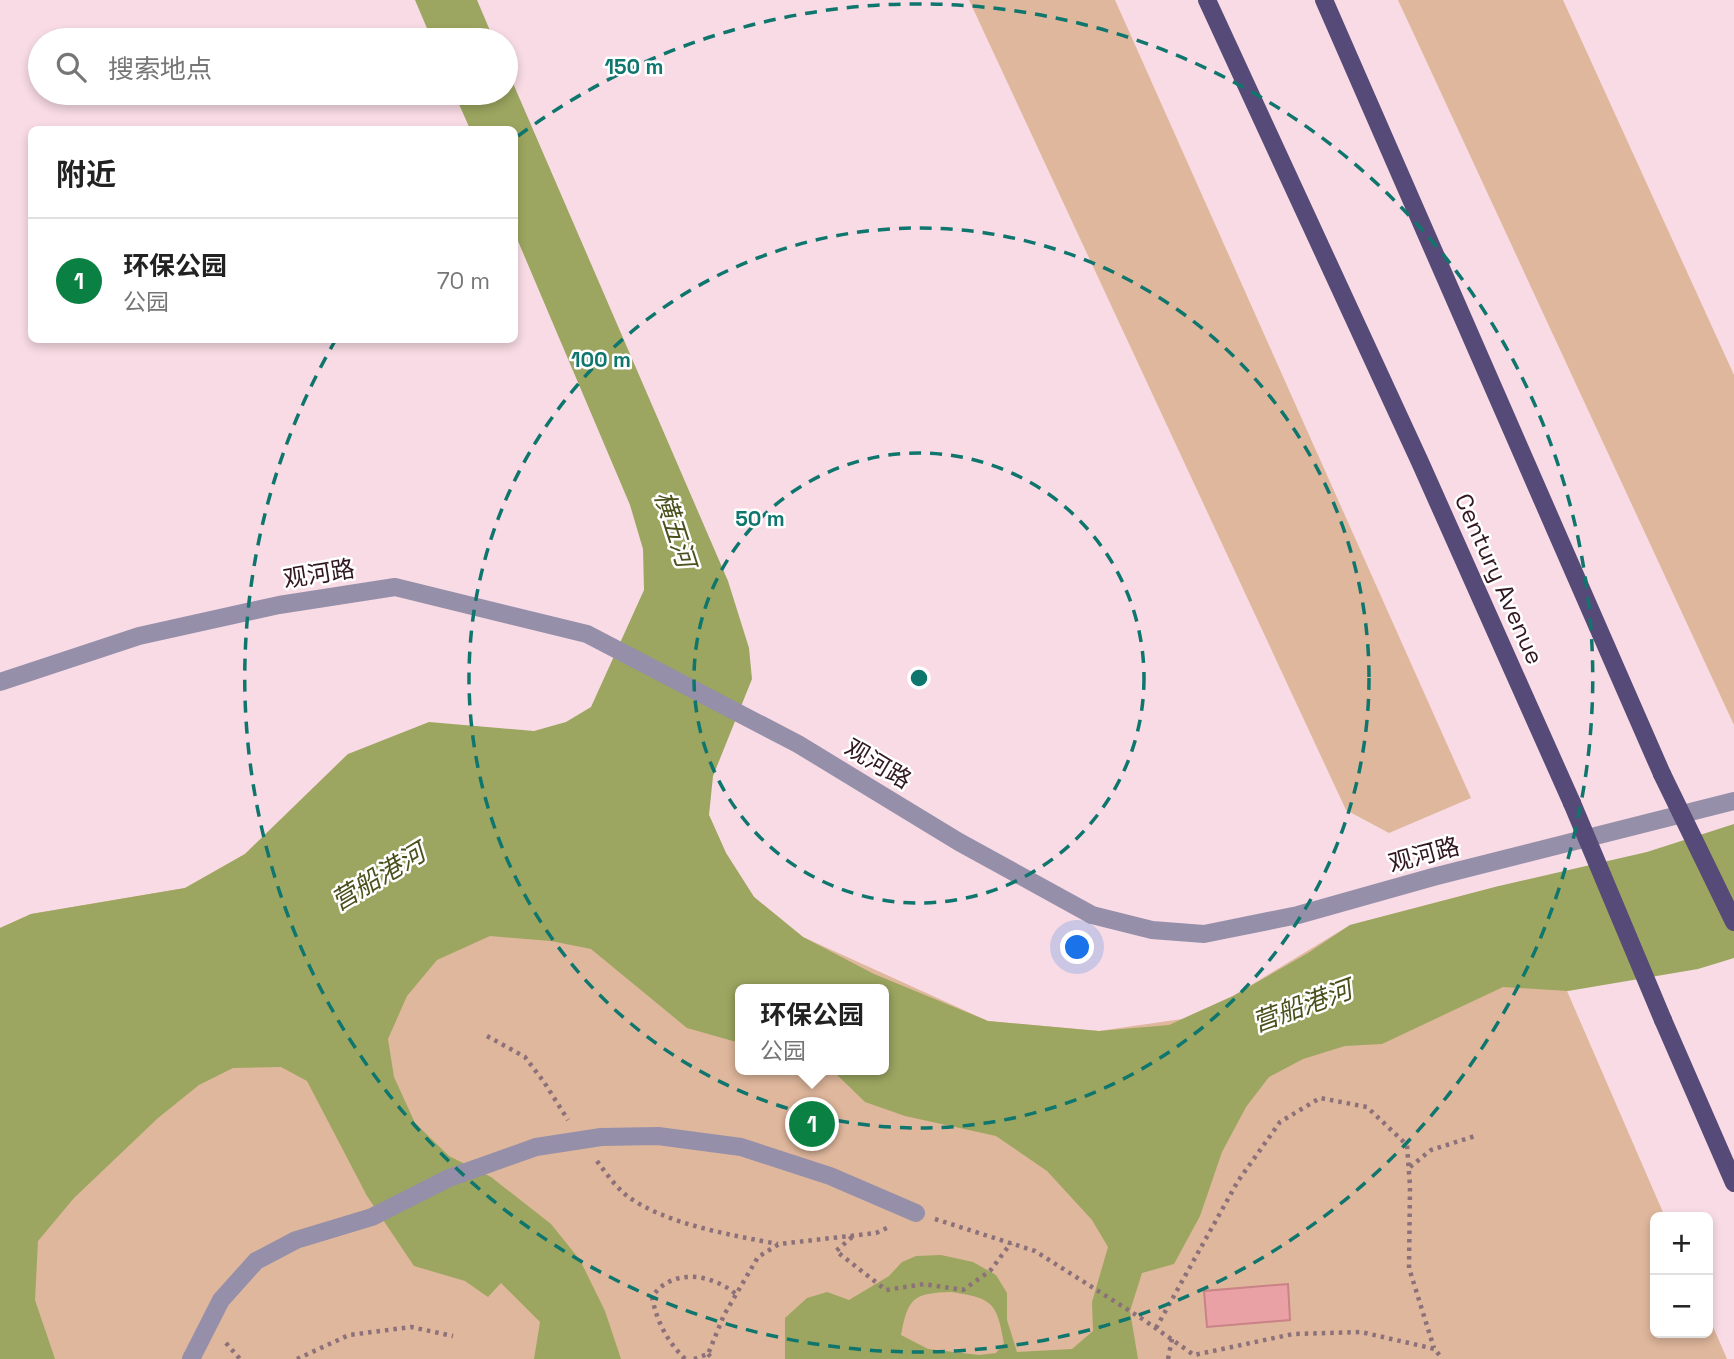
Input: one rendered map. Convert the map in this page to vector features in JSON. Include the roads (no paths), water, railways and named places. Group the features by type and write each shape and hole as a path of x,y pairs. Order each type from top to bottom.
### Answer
{"main road":[{"name":"Century Avenue","path":"1207,0 1420,462 1572,803 1662,1020 1734,1183"},
{"path":"1324,0 1662,774 1734,922"}],"street":[{"name":"观河路","path":"0,682 139,636 279,605 395,587 587,634 797,744 959,842 1092,915 1152,930 1204,934 1298,915 1433,877 1734,802"},
{"path":"191,1359 221,1300 256,1261 296,1240 372,1217 449,1178 536,1147 601,1137 658,1136 741,1147 830,1176 916,1213"}],"water":[{"path":"415,0 477,0 489,28 427,28"},
{"path":"518,95 728,581 749,648 752,679 713,776 709,815 726,853 754,897 803,937 874,974 988,1021 1099,1031 1169,1025 1233,996 1308,953 1350,925 1499,886 1647,852 1734,824 1734,958 1698,969 1568,991 1503,987 1382,1044 1345,1046 1303,1059 1269,1077 1246,1107 1222,1152 1200,1216 1174,1264 1142,1273 1130,1311 1138,1359 785,1359 785,1318 807,1298 827,1292 849,1300 889,1276 902,1262 916,1256 941,1255 973,1262 996,1275 1007,1293 1007,1320 1017,1352 1072,1349 1093,1331 1092,1302 1108,1247 1092,1220 1047,1171 996,1136 905,1116 865,1102 837,1075 889,1075 889,984 735,984 735,1042 687,1028 591,949 551,941 490,936 437,960 407,996 388,1039 394,1077 415,1123 449,1156 491,1177 551,1224 580,1260 605,1311 621,1359 534,1359 540,1322 501,1283 488,1297 465,1281 414,1266 367,1196 307,1081 281,1067 233,1068 199,1085 158,1118 74,1198 38,1241 35,1300 55,1359 0,1359 0,928 31,914 185,888 245,854 348,754 429,722 534,731 566,722 591,707 644,590 643,549 630,505 518,241 518,126 469,126 459,105 518,105","holes":["951,1292 976,1297 990,1304 999,1319 1004,1343 996,1353 979,1355 928,1349 901,1335 906,1313 920,1296"]}],"place":[{"name":"环保公园","path":"812,1124"}],"water label":[{"name":"横五河","path":"675,529"},
{"name":"营船港河","path":"378,877"},
{"name":"营船港河","path":"1302,1006"}]}
